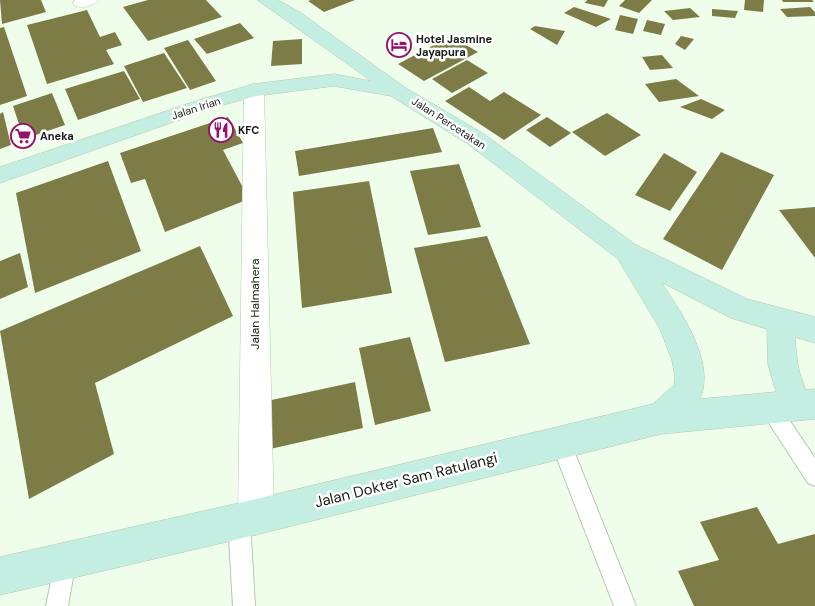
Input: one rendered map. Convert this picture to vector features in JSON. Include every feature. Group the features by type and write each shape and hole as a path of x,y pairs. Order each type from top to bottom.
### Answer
{"main road":[{"name":"Jalan Percetakan","path":"266,0 295,17 400,92 476,139 627,252"},
{"name":"Jalan Irian","path":"0,175 254,90 334,80 356,82 400,92"},
{"path":"627,252 741,310 815,330"},
{"path":"627,252 684,347 690,374 688,391 660,418"},
{"path":"782,321 780,346 784,375 794,406"},
{"name":"Jalan Dokter Sam Ratulangi","path":"0,576 248,519 660,418 794,406"}],"street":[{"name":"Jalan Halmahera","path":"248,519 254,90"}],"lane":[{"path":"794,406 815,476"},
{"path":"561,443 625,606"},
{"path":"244,606 248,519"},
{"path":"57,606 65,560"}],"building":[{"path":"0,0 41,0 46,12 2,24"},
{"path":"148,0 206,0 222,17 148,41 123,7"},
{"path":"355,0 324,12 308,1"},
{"path":"587,0 608,0 604,7 585,3"},
{"path":"625,0 652,0 639,13 619,6"},
{"path":"745,0 764,0 763,12 744,10"},
{"path":"782,0 812,0 814,2 783,2"},
{"path":"574,7 611,19 596,27 564,13"},
{"path":"810,7 815,12 815,16 787,17 780,9"},
{"path":"690,8 700,17 673,20 664,11"},
{"path":"712,9 738,11 735,18 712,16"},
{"path":"87,10 100,37 115,32 122,45 106,50 114,64 47,84 27,25"},
{"path":"620,15 638,19 633,34 615,30"},
{"path":"647,20 665,24 661,35 643,31"},
{"path":"240,23 254,38 207,54 194,39"},
{"path":"535,26 565,31 557,45 530,29"},
{"path":"4,27 27,96 0,105 0,28"},
{"path":"451,36 478,52 424,81 398,64"},
{"path":"681,36 694,39 685,50 675,44"},
{"path":"302,39 302,64 271,66 273,41"},
{"path":"188,40 216,81 190,90 164,48"},
{"path":"164,53 187,88 143,102 124,66"},
{"path":"662,55 673,68 650,70 642,57"},
{"path":"467,60 488,73 452,93 432,79"},
{"path":"124,71 140,99 78,120 65,89"},
{"path":"676,79 699,96 659,102 645,84"},
{"path":"469,87 490,101 504,92 541,115 504,140 445,101"},
{"path":"52,93 65,125 24,139 13,106"},
{"path":"701,99 725,110 712,119 680,107"},
{"path":"3,112 11,145 0,149 0,114"},
{"path":"607,113 641,135 605,156 572,132"},
{"path":"228,117 243,143 223,150 249,199 165,232 145,179 131,183 120,153"},
{"path":"547,117 571,133 550,147 526,130"},
{"path":"433,128 442,152 299,176 295,151"},
{"path":"721,152 774,175 722,270 663,239"},
{"path":"664,153 697,172 670,211 635,195"},
{"path":"108,161 141,251 35,293 16,193"},
{"path":"459,164 481,227 428,235 410,171"},
{"path":"369,181 392,293 302,308 293,192"},
{"path":"815,207 815,258 779,210"},
{"path":"487,236 530,344 445,362 414,248"},
{"path":"200,246 233,316 95,383 114,454 29,499 0,331"},
{"path":"20,253 28,287 0,299 0,261"},
{"path":"410,337 431,411 375,425 359,348"},
{"path":"355,382 363,428 270,449 267,401"},
{"path":"757,507 778,544 815,534 815,606 694,606 678,571 719,560 700,522"}],"place":[{"name":"Hotel Jasmine Jayapura","path":"399,45"},
{"name":"KFC","path":"221,130"},
{"name":"Aneka","path":"23,136"}]}
